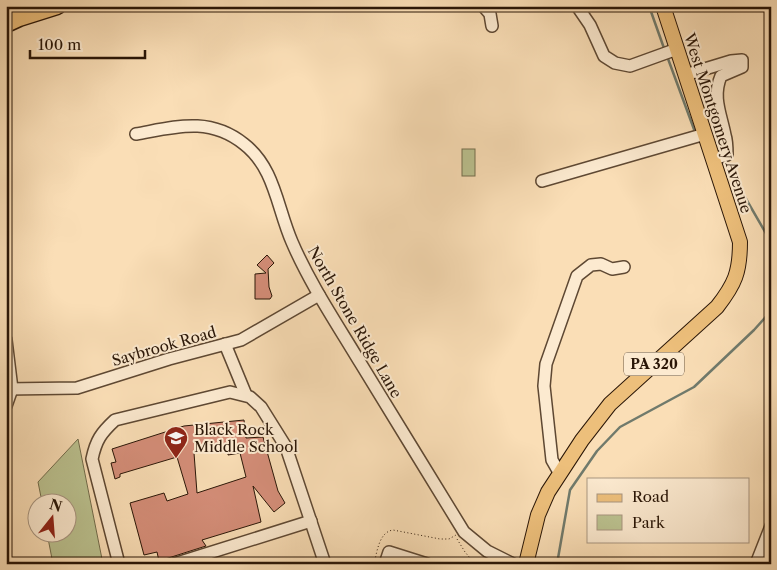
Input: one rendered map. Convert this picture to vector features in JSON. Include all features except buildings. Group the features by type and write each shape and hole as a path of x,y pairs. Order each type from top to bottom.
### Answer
{"highway":[{"path":"6,24 57,6"}],"main road":[{"name":"West Montgomery Avenue","path":"526,564 538,515 548,492 582,440 610,404 717,307 730,290 737,274 740,259 740,242 685,75 669,52 663,6"}],"street":[{"path":"483,6 490,14 492,26"},
{"path":"577,6 590,25 604,56 615,63 630,66 669,52"},
{"path":"685,75 731,61 742,60 742,66 721,76 717,85 716,96 726,136 728,155 713,159"},
{"name":"North Stone Ridge Lane","path":"136,134 191,124 208,127 227,133 244,144 257,156 271,181 291,241 319,295 464,532 487,551 513,564"},
{"path":"542,181 704,134"},
{"path":"560,474 552,460 544,386 546,364 577,276 591,265 601,264 612,268 624,267"},
{"name":"Saybrook Road","path":"9,389 77,388 169,359 241,340 319,295"},
{"path":"6,340 9,389 6,406"},
{"path":"225,344 246,396"},
{"path":"119,564 92,459 95,445 102,432 115,420 230,392 250,396 261,407 286,447 325,564"},
{"path":"174,564 311,521"},
{"path":"756,564 771,526"},
{"path":"385,564 389,552 427,564"}],"path":[{"path":"374,564 382,536 388,531 393,530 440,539 449,539 456,536 465,552 475,564"}],"green space":[{"path":"462,149 475,149 475,176 462,176"},
{"path":"78,439 103,564 53,564 49,542 78,542 78,492 40,492 38,482"}],"waterway":[{"path":"649,6 665,51"},
{"path":"667,56 695,132"},
{"path":"727,166 771,242"},
{"path":"557,564 570,490 597,451 620,427 694,387 754,330 771,311"}],"place":[{"name":"Black Rock Middle School","path":"176,459"}]}
